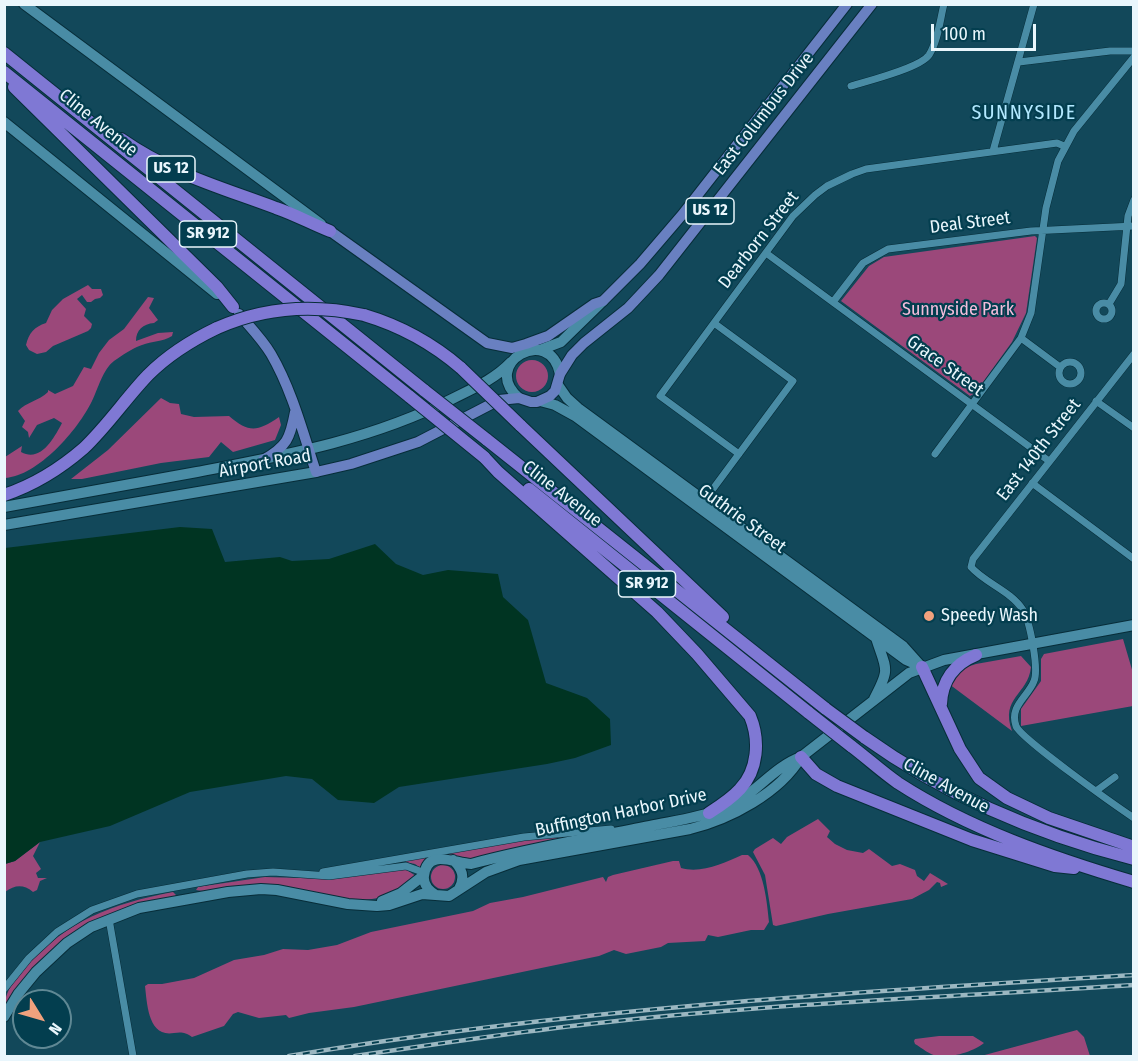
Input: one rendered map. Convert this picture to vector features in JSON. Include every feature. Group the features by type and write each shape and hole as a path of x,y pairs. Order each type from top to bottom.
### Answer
{"highway":[{"name":"Cline Avenue","path":"4,53 568,506 826,709 890,756 988,809 1050,834 1134,860"},
{"name":"Cline Avenue","path":"4,72 484,457 526,487 898,782 935,804 1025,846 1134,882"},
{"name":"US 12","path":"30,74 156,162 187,177 278,208 330,231"},
{"path":"4,78 217,286 233,307"},
{"path":"4,495 30,484 70,459 94,437 159,365 190,342 217,328 255,314 288,309 328,309 364,315 414,334 461,368 776,668"},
{"path":"484,457 498,472 657,612 697,654 750,716 756,745 750,773 741,788 709,813"},
{"path":"941,705 944,686 949,675 959,665 976,655"},
{"path":"922,667 960,749 979,778 1007,798 1049,818 1134,847"},
{"path":"801,757 816,774 837,786 972,840 1055,866 1090,869"}],"main road":[{"path":"24,4 330,231"},
{"name":"East Columbus Drive","path":"536,350 561,342 640,264 847,4"},
{"name":"East Columbus Drive","path":"559,380 579,348 623,313 659,275 872,4"},
{"path":"4,122 233,307 270,353 286,383 316,472"},
{"name":"US 12","path":"330,231 475,336 494,345 536,350"},
{"name":"US 12","path":"512,348 548,336 594,303 603,301"},
{"path":"540,401 531,402 519,398 513,392 507,380 511,362 521,352 536,350 553,358 559,380"},
{"name":"Airport Road","path":"4,507 308,451 376,432 405,421 490,380 511,362"},
{"name":"US 12","path":"540,401 550,396 559,380"},
{"name":"Guthrie Street","path":"559,380 567,398 578,408 704,501 827,596 876,638 906,660 922,667"},
{"name":"Airport Road","path":"4,525 316,472 401,449 499,399 519,398"},
{"name":"Guthrie Street","path":"540,401 555,405 587,424 827,596 909,651 922,667"},
{"path":"263,460 278,451 289,438 295,409"},
{"path":"801,757 909,673 922,667 945,660 1134,625"},
{"path":"872,702 886,671 885,658 876,638"},
{"name":"Buffington Harbor Drive","path":"453,860 471,864 533,848 709,813 730,806 786,763 801,757"},
{"name":"Buffington Harbor Drive","path":"459,889 486,872 519,860 690,829 714,822 761,796 792,772 801,757"},
{"path":"4,1017 25,985 49,958 77,936 131,910 228,892 261,889 364,905 390,905 422,894 449,896 459,889 463,877 458,864 453,860 439,859 432,862 424,874 401,892 376,903 364,905"},
{"path":"424,874 427,887 436,896"}],"street":[{"path":"851,86 916,65 926,59 932,48 944,4"},
{"path":"993,151 1034,4"},
{"path":"1019,62 1110,51 1134,51"},
{"path":"935,454 1021,338 1031,313 1051,183 1064,146 1088,112 1134,57"},
{"name":"Dearborn Street","path":"739,454 660,396 804,205 827,186 846,176 880,166 1057,143 1064,146"},
{"path":"1109,304 1121,284 1130,226 1128,216 1134,200"},
{"name":"Deal Street","path":"833,302 863,263 888,249 1043,231 1130,226"},
{"name":"Grace Street","path":"766,253 1050,461"},
{"path":"704,501 793,381 714,323"},
{"path":"1021,338 1060,367"},
{"name":"East 140th Street","path":"1032,645 1027,620 1020,606 971,567 973,559 1134,354"},
{"path":"1096,401 1134,428"},
{"path":"1032,483 1134,559"},
{"path":"1032,645 1036,675 1032,686 1016,708 1014,717 1017,729 1134,818"},
{"path":"1095,790 1115,777"},
{"path":"306,874 524,837 650,826"},
{"path":"4,989 20,967 47,940 77,918 111,902 148,891 247,874 273,872 328,876 405,866 424,874"},
{"path":"109,919 133,1056"}],"green space":[{"name":"Sunnyside Park","path":"1035,236 1037,238 1026,313 1012,342 975,393 970,396 841,301 869,266 884,257"},
{"path":"88,285 92,289 101,289 103,295 91,302 87,302 82,295 77,299 86,309 84,316 92,324 91,328 53,346 46,352 37,354 29,350 26,345 29,337 38,326 46,323 52,310 63,299"},
{"path":"148,297 154,298 149,308 158,320 141,328 136,341 158,333 173,332 172,336 138,347 114,361 104,374 86,413 56,450 31,469 5,478 5,457 22,446 21,452 28,455 41,452 51,442 62,423 54,418 37,425 29,438 28,432 22,427 25,421 18,411 44,395 48,390 55,394 73,386 84,367 91,369 109,340 124,329"},
{"path":"532,360 543,365 548,376 543,387 532,392 521,387 516,376 521,365"},
{"path":"161,398 170,403 179,404 181,414 194,417 229,416 248,428 259,428 279,417 281,425 275,440 233,452 221,442 209,457 71,479 108,450"},
{"path":"1123,639 1133,673 1133,706 1021,726 1021,709 1041,681 1041,659 1044,654"},
{"path":"1021,656 1031,667 1025,684 1009,711 1012,731 949,684 961,669"},
{"path":"818,819 830,831 827,837 847,850 863,853 869,849 892,866 900,864 915,870 917,876 924,881 930,873 948,884 941,887 937,882 929,890 912,899 773,925 765,875 753,852 773,838 781,844 787,837"},
{"path":"596,834 474,860 449,856 422,869 406,862 406,860 519,840"},
{"path":"40,842 33,856 41,869 36,873 38,878 47,878 40,881 37,890 33,892 19,886 5,892 5,864 15,861"},
{"path":"742,855 748,855 758,868 761,877 769,922 764,930 751,930 718,937 708,935 705,941 668,943 661,947 626,954 614,950 599,956 354,1007 289,1018 286,1015 259,1018 238,1012 233,1014 224,1026 192,1037 183,1033 165,1033 154,1025 150,1018 145,986 194,978 234,960 283,949 308,950 337,945 371,932 473,911 490,903 603,877 606,882 608,877 613,875 673,861 679,861 681,868 696,870 712,867"},
{"path":"443,865 448,866 454,872 454,882 448,888 443,889 438,888 432,882 431,877 432,872 438,866"},
{"path":"405,869 416,876 390,894 362,900 342,899 303,890 282,888 196,890 198,887 265,877 334,879"},
{"path":"173,892 176,895 57,946 29,972 17,989 12,989 12,997 5,1007 6,996 14,982 41,951 57,938 74,926 110,909"},
{"path":"1077,1030 1084,1037 1090,1056 981,1056"},
{"path":"939,1036 973,1036 984,1043 962,1054 942,1057 929,1053 914,1041"}],"shaded area":[{"path":"180,527 212,529 225,562 280,557 292,561 329,559 375,544 396,564 423,575 448,570 498,574 503,597 528,620 546,683 587,698 610,719 611,745 575,758 547,764 399,787 374,803 338,800 312,779 286,776 190,792 110,826 40,842 15,861 5,864 5,548"}],"railway":[{"path":"289,1056 394,1040 604,1014 922,988 1134,975"},
{"path":"355,1056 551,1028 681,1015 1134,985"}],"place":[{"name":"Speedy Wash","path":"929,616"}],"district":[{"name":"SUNNYSIDE","path":"1024,113"}]}
